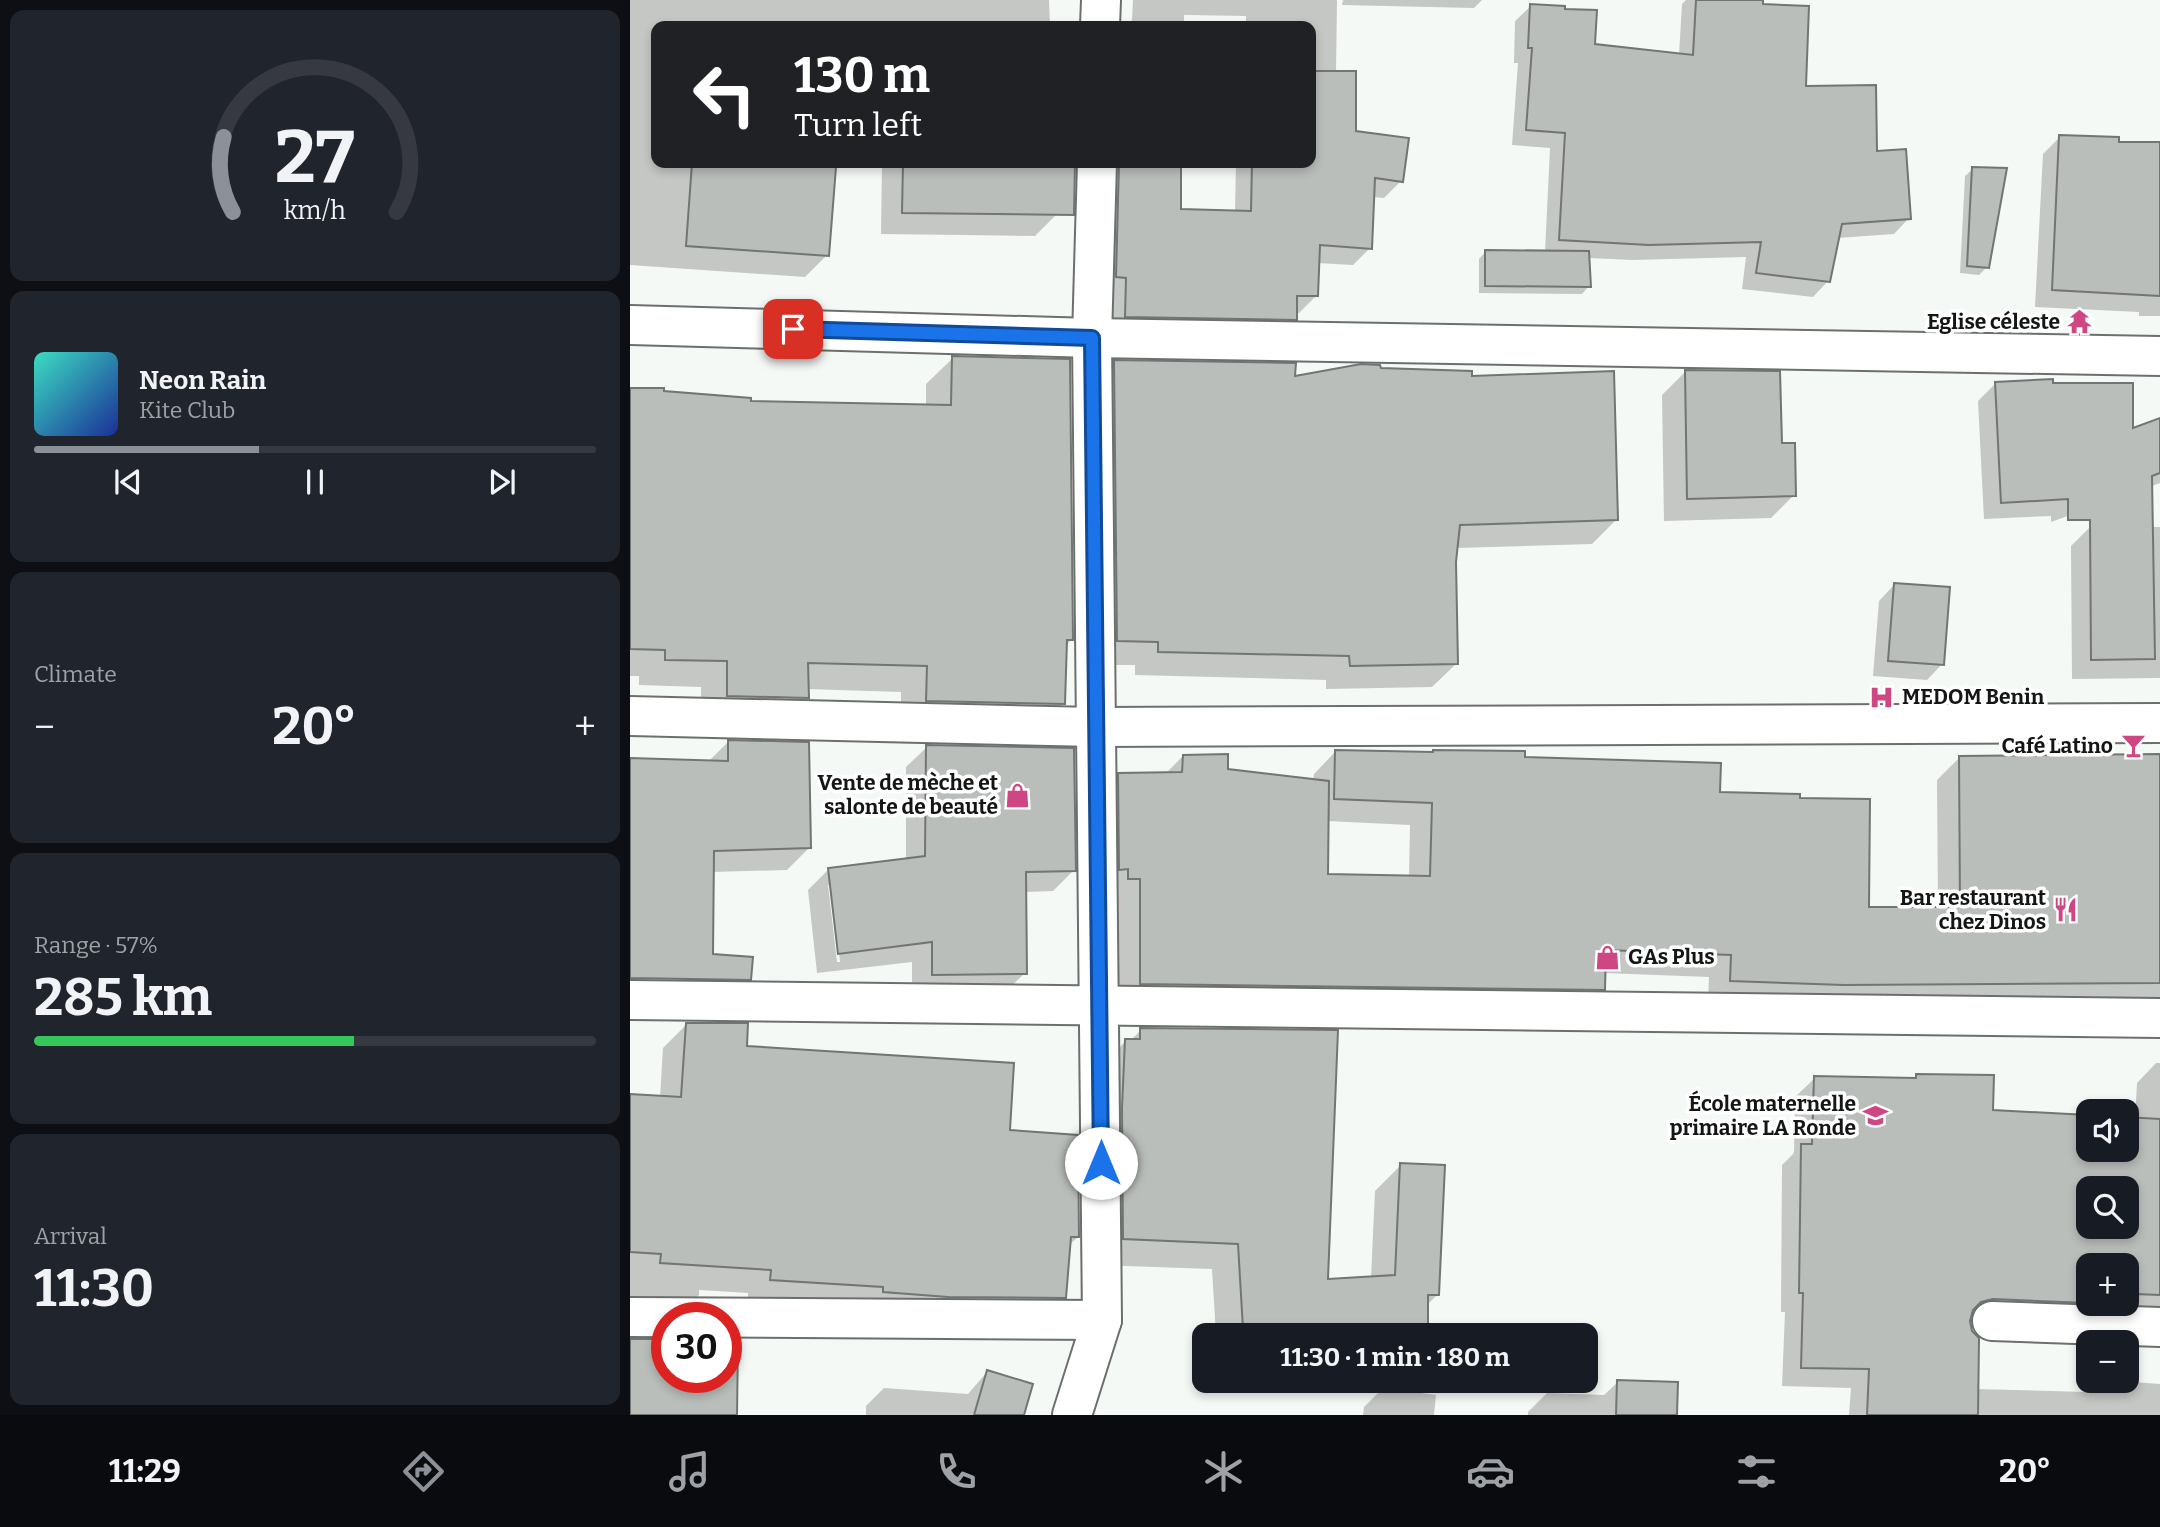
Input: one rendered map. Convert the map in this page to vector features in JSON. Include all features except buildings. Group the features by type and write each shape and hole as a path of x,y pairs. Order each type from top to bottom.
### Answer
{"street":[{"path":"1100,21 1101,0"},
{"path":"1072,1415 1102,1320 1092,338 1097,168"},
{"path":"630,325 1092,338 2160,356"},
{"path":"630,716 1095,727 2160,723"},
{"path":"630,1000 2160,1018"},
{"path":"630,1317 1102,1320"},
{"path":"1992,1321 2160,1327"}],"place":[{"name":"Eglise céleste","path":"2080,322"},
{"name":"MEDOM Benin","path":"1882,697"},
{"name":"Café Latino","path":"2133,746"},
{"name":"Vente de mèche et salonte de beauté","path":"1018,795"},
{"name":"Bar restaurant chez Dinos","path":"2066,910"},
{"name":"GAs Plus","path":"1608,957"},
{"name":"École maternelle primaire LA Ronde","path":"1876,1116"}],"route":[{"path":"793,329 1092,338 1101,1163"}]}
